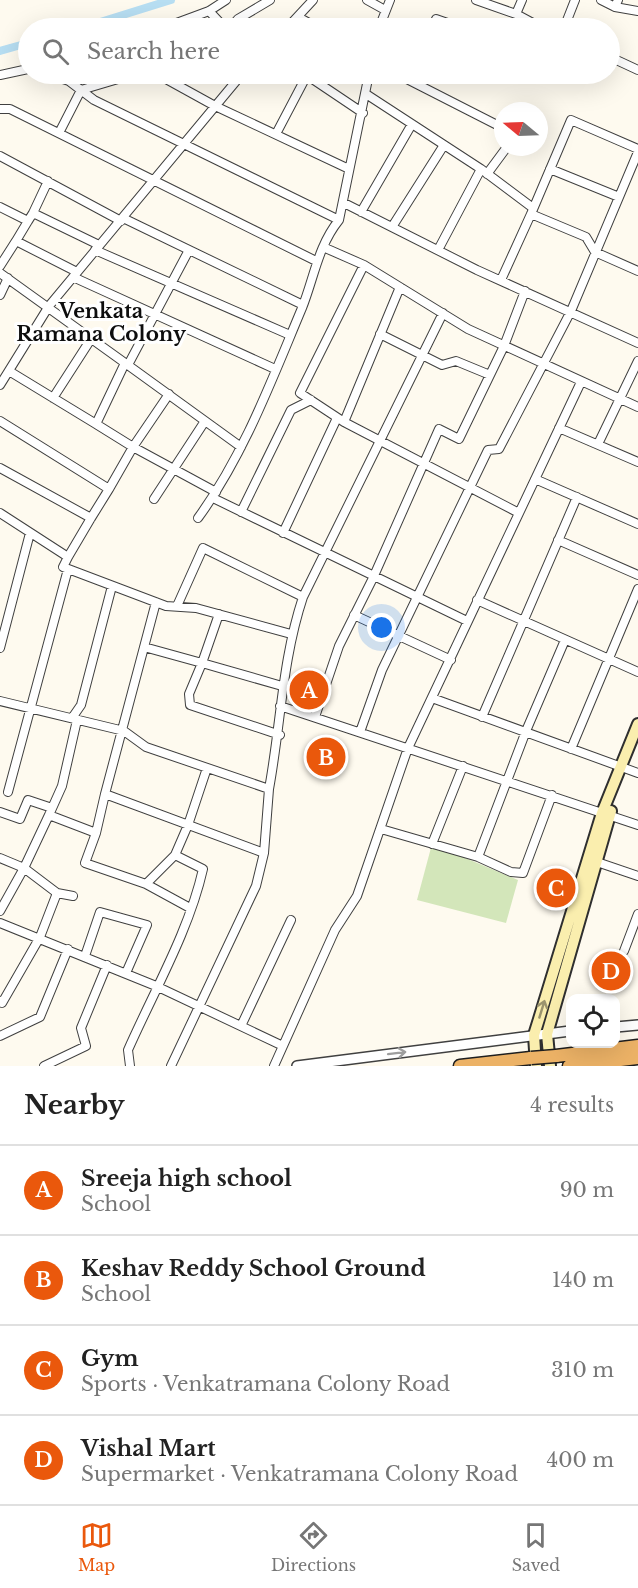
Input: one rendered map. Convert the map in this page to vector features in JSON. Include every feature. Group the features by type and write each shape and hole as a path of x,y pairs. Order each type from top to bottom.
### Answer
{"highway":[{"path":"460,1066 553,1061 638,1046"},
{"path":"569,1066 638,1058"}],"main road":[{"path":"533,1062 534,1035 606,814 638,724"},
{"path":"623,768 638,740"},
{"path":"553,1061 547,1034 591,860"}],"street":[{"path":"191,18 210,11 226,0"},
{"path":"240,18 270,0"},
{"path":"298,17 313,0"},
{"path":"367,0 385,10"},
{"path":"382,18 390,0"},
{"path":"476,0 523,18"},
{"path":"516,14 522,0"},
{"path":"568,18 575,0"},
{"path":"601,0 638,11"},
{"path":"210,11 216,18"},
{"path":"620,62 638,70"},
{"path":"0,75 18,71"},
{"path":"75,84 94,100 339,220"},
{"path":"59,134 81,90 101,84"},
{"path":"175,84 215,106 349,169"},
{"path":"0,385 49,306 234,84"},
{"path":"276,134 301,84"},
{"path":"321,84 363,113"},
{"path":"198,518 241,447 303,305 316,261 339,220 368,84"},
{"path":"417,84 494,123"},
{"path":"366,94 484,171 532,211 586,237 595,252 638,271"},
{"path":"0,109 10,110 316,261"},
{"path":"360,732 382,670 468,487 488,450 499,449 571,311 638,150 571,120 501,280"},
{"path":"361,212 412,124"},
{"path":"392,227 444,145"},
{"path":"0,156 122,219 303,305"},
{"path":"438,250 484,171 498,156"},
{"path":"550,169 619,197"},
{"path":"0,266 33,213 48,181"},
{"path":"344,203 438,250 638,343"},
{"path":"0,207 28,221"},
{"path":"33,213 97,248 290,335"},
{"path":"16,241 153,313 275,369"},
{"path":"323,247 364,265 443,313 504,346 638,407"},
{"path":"96,424 153,313 189,250"},
{"path":"364,265 300,393 341,420 519,513"},
{"path":"0,273 49,306 241,447"},
{"path":"0,295 8,278"},
{"path":"283,533 341,420 400,287"},
{"path":"315,717 339,646 373,578 439,429 459,439 504,346 525,291"},
{"path":"171,1066 256,886 264,853 270,789 280,735 282,686 291,634 303,597 443,313"},
{"path":"380,334 442,365 456,361 490,375"},
{"path":"53,398 92,339"},
{"path":"598,444 638,361"},
{"path":"9,371 133,447 174,469 241,512 373,578 467,621"},
{"path":"274,1066 335,930 357,896 408,748 581,381"},
{"path":"169,394 133,447 63,567 156,602 219,614 291,634"},
{"path":"241,512 291,410 310,400"},
{"path":"0,421 109,489"},
{"path":"154,499 205,421"},
{"path":"559,428 638,462"},
{"path":"0,468 91,518"},
{"path":"535,479 638,524"},
{"path":"482,717 578,497"},
{"path":"0,513 68,557"},
{"path":"0,648 30,533"},
{"path":"558,540 638,575"},
{"path":"177,606 203,548 303,597"},
{"path":"8,792 68,569"},
{"path":"0,911 24,868 62,786 74,719 81,705 112,586"},
{"path":"571,749 638,590"},
{"path":"477,600 638,672"},
{"path":"156,602 127,716 120,730 96,833 85,863 146,884 190,908"},
{"path":"219,614 189,694 190,705 280,735"},
{"path":"354,615 451,660"},
{"path":"478,857 526,731 565,640"},
{"path":"144,646 282,686"},
{"path":"432,698 638,773"},
{"path":"0,700 120,730 146,747 270,789"},
{"path":"280,706 509,780 638,825"},
{"path":"432,844 463,766"},
{"path":"146,884 175,855 188,825 207,768"},
{"path":"105,794 264,853"},
{"path":"381,830 478,857 511,872 523,873 552,795"},
{"path":"0,812 20,819 28,800 96,833"},
{"path":"130,1066 128,1050 190,908 203,868 175,855"},
{"path":"0,858 24,868 57,893 73,896"},
{"path":"591,860 638,876"},
{"path":"0,1001 2,1003 40,937 57,893"},
{"path":"85,956 100,912 147,925 126,972"},
{"path":"624,951 638,914"},
{"path":"241,1026 291,920"},
{"path":"0,922 126,972 283,1046"},
{"path":"0,1036 40,1017 68,949"},
{"path":"44,1066 86,1046 81,1028 107,965"},
{"path":"620,1027 638,1025"},
{"path":"297,1066 566,1032"}],"green space":[{"path":"432,844 518,880 506,923 417,900"}],"waterway":[{"path":"113,18 171,0"},
{"path":"0,51 18,46"}],"place":[{"name":"Sreeja high school","path":"309,690"},
{"name":"Keshav Reddy School Ground","path":"326,757"},
{"name":"Gym","path":"556,888"},
{"name":"Vishal Mart","path":"611,971"}],"district":[{"name":"Venkata Ramana Colony","path":"101,322"}]}
